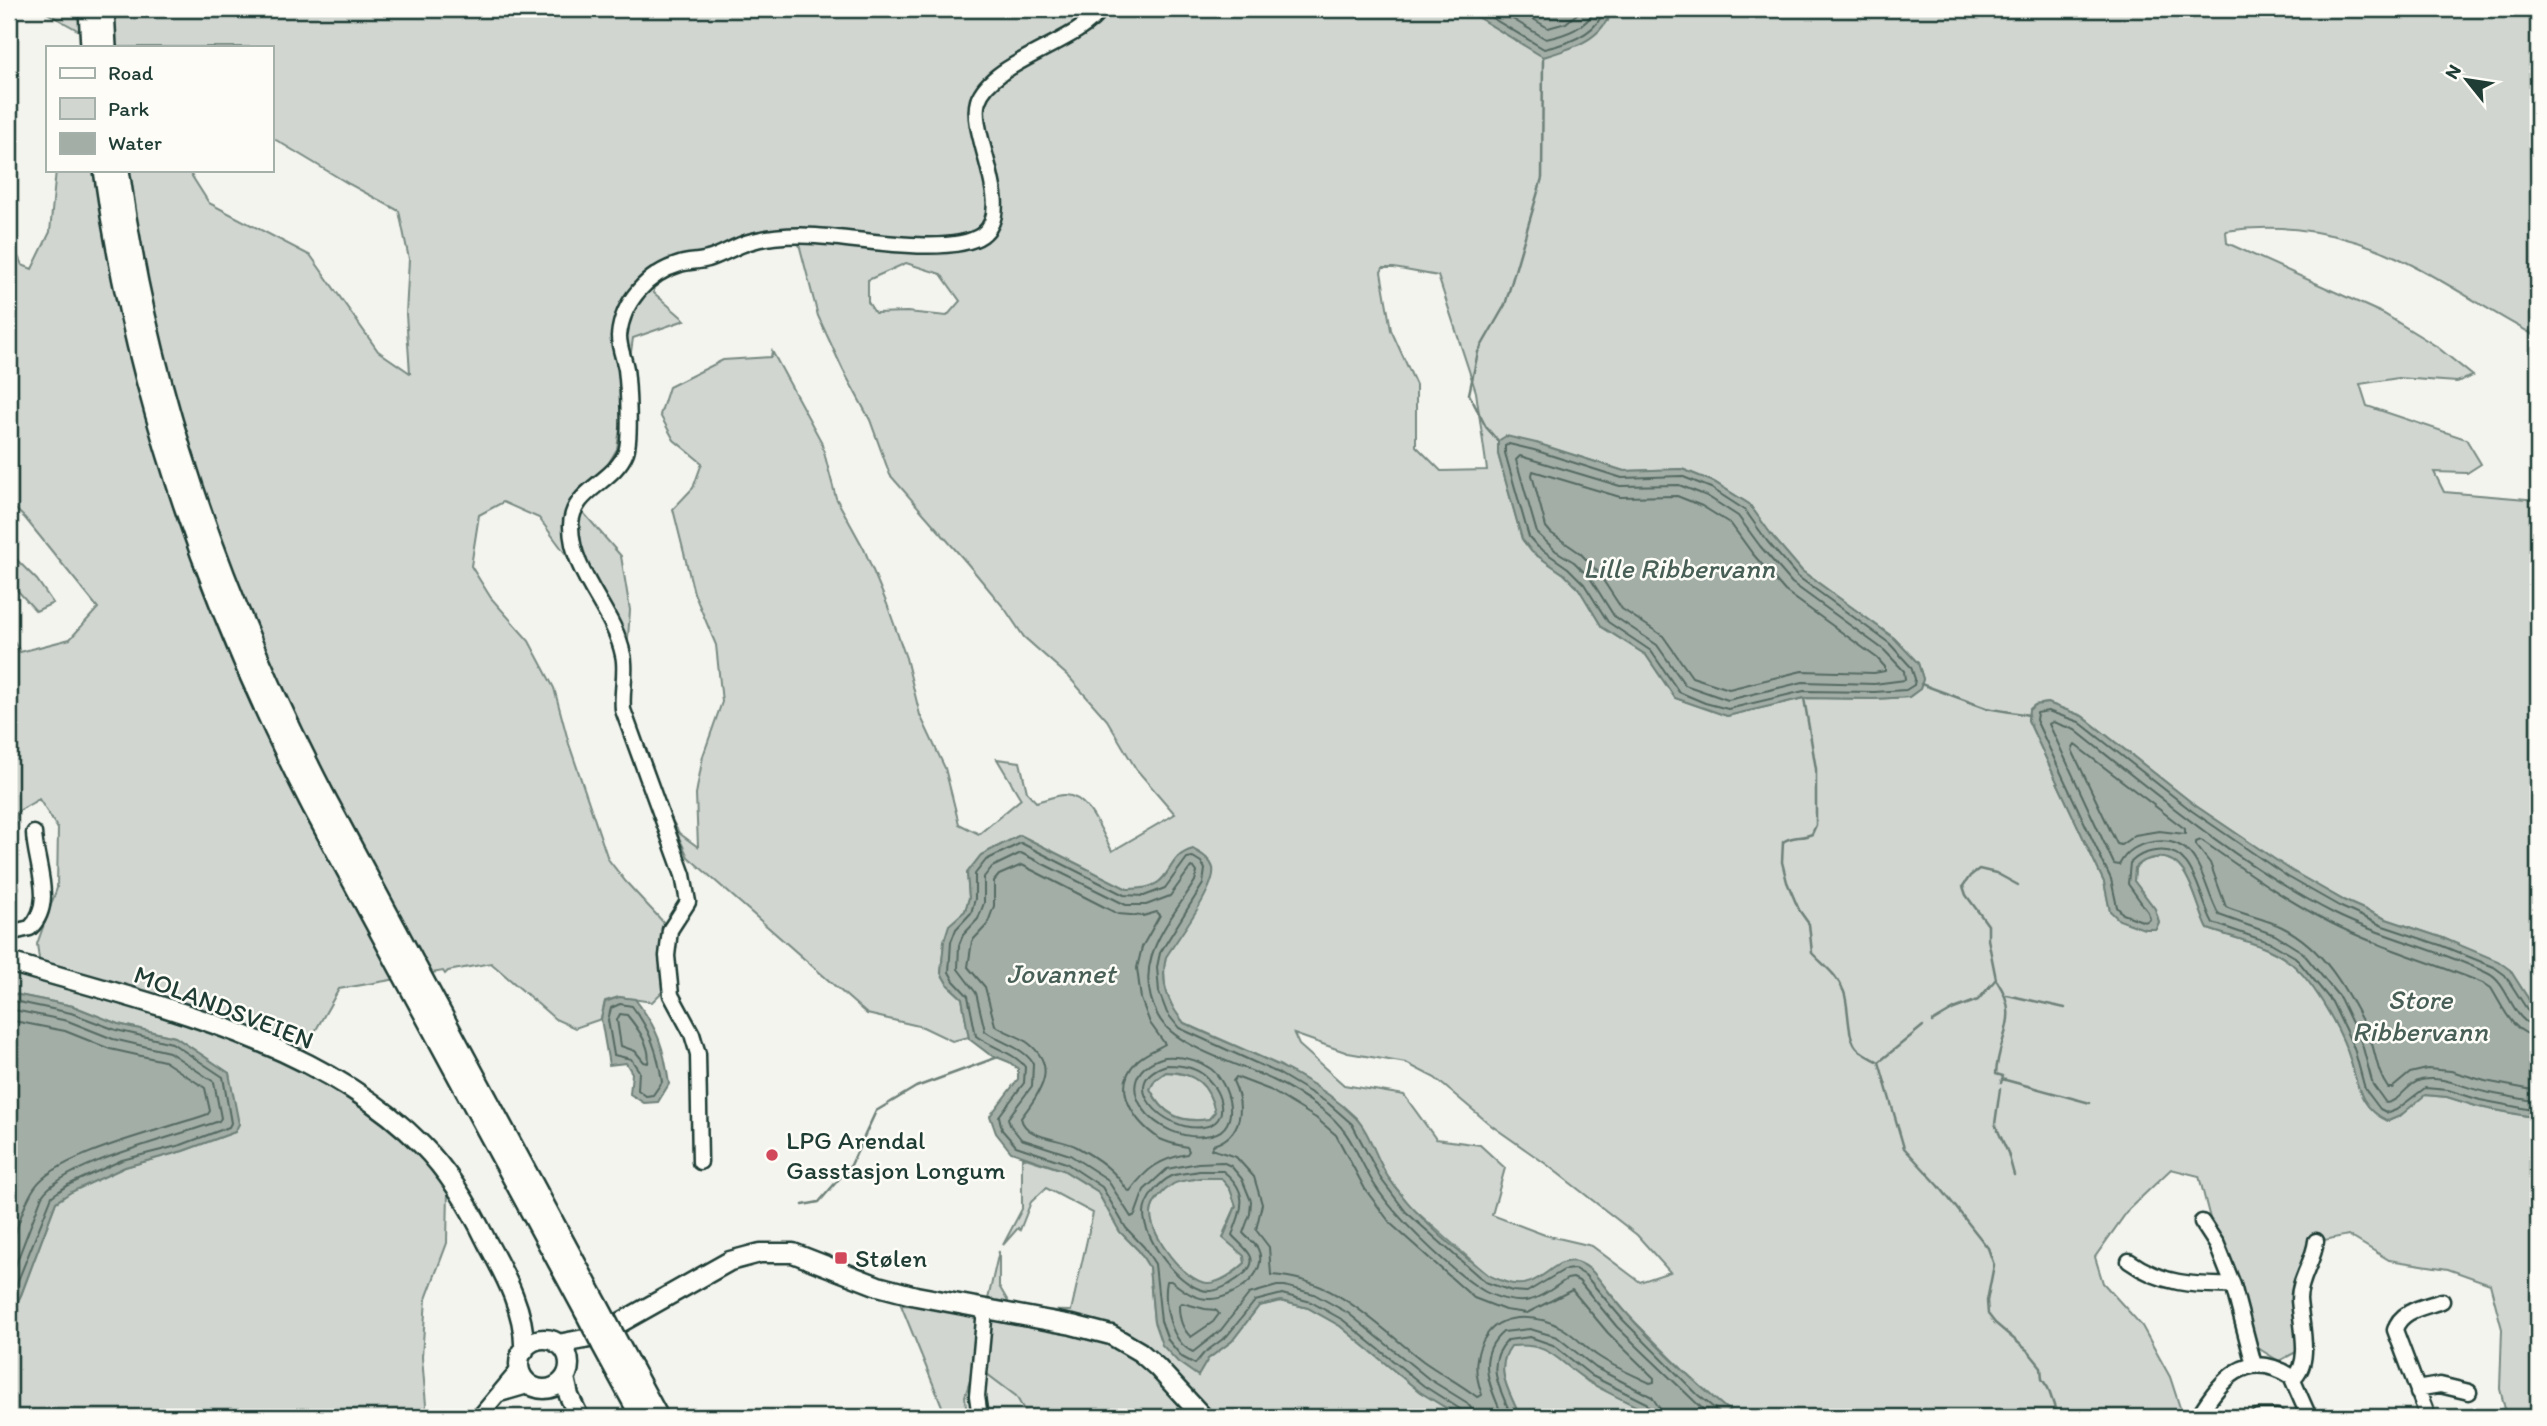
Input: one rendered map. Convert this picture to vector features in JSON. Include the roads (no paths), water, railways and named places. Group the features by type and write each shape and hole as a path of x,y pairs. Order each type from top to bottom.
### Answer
{"highway":[{"path":"89,9 91,46"},
{"path":"104,9 106,46"},
{"path":"104,172 126,296 155,415 187,520 235,644 285,754 591,1309"},
{"path":"120,172 141,294 166,396 193,490 240,617 284,716 591,1309 641,1417"},
{"path":"604,1339 658,1417"}],"main road":[{"name":"MOLANDSVEIEN","path":"9,962 218,1027 279,1052 356,1092 409,1133 442,1168 475,1218 518,1306 552,1342"},
{"path":"538,1387 558,1385 567,1371 604,1339 730,1261 770,1252 804,1256 878,1286 916,1297 1072,1325 1118,1339 1140,1352 1157,1367 1203,1417"},
{"name":"MOLANDSVEIEN","path":"518,1306 522,1360"},
{"path":"572,1417 561,1402 525,1379 522,1360 533,1342 604,1339"},
{"path":"552,1342 566,1352 569,1396 579,1417"}],"street":[{"path":"700,1162 698,1055 692,1034 671,995 667,956 670,930 688,902 682,875 623,710 621,693 624,656 613,628 584,573 572,539 570,523 582,498 611,473 626,453 628,386 619,335 627,307 644,285 662,271 683,263 707,259 750,242 814,236 885,243 945,244 964,243 982,235 989,226 995,208 991,176 977,120 976,105 981,93 996,78 1088,23 1101,9"},
{"path":"9,933 30,928 38,916 43,884 34,832"},
{"path":"2202,1222 2217,1245 2233,1285 2254,1365"},
{"path":"2293,1379 2297,1377 2303,1360 2305,1341 2299,1296 2304,1275 2315,1252 2316,1241"},
{"path":"2129,1261 2144,1272 2165,1280 2206,1286 2233,1285"},
{"path":"2428,1417 2396,1337 2396,1325 2399,1319 2408,1313 2442,1301"},
{"path":"980,1417 977,1396 985,1309"},
{"path":"479,1417 486,1406 500,1394 522,1360"},
{"path":"2198,1417 2212,1393 2241,1367 2254,1365 2275,1367 2293,1379 2309,1417"},
{"path":"2418,1393 2430,1385 2454,1387 2469,1392"},
{"path":"500,1394 538,1387"},
{"path":"2258,1417 2277,1417"}],"water":[{"path":"1464,9 1611,9 1607,20 1594,36 1543,57"},
{"name":"Lille Ribbervann","path":"1506,436 1624,471 1682,469 1714,482 1749,504 1802,571 1894,638 1918,663 1923,679 1920,689 1909,697 1804,698 1727,716 1675,698 1646,655 1602,627 1579,589 1564,574 1532,552 1522,539 1498,454 1498,441"},
{"name":"Store Ribbervann","path":"2048,703 2082,716 2196,806 2292,871 2343,900 2498,961 2510,970 2538,1014 2538,1118 2479,1107 2447,1097 2425,1095 2400,1116 2388,1121 2378,1115 2364,1100 2343,1039 2306,978 2288,961 2269,950 2208,929 2190,882 2176,863 2166,858 2148,859 2135,868 2134,881 2155,909 2159,922 2156,929 2144,929 2119,920 2110,911 2104,882 2028,720 2029,710 2035,705"},
{"name":"Jovannet","path":"1020,835 1127,889 1155,884 1183,853 1193,849 1205,857 1213,868 1213,877 1195,913 1166,957 1164,966 1167,992 1184,1023 1296,1074 1337,1101 1360,1123 1388,1177 1409,1204 1446,1241 1490,1276 1505,1282 1528,1283 1568,1261 1587,1267 1655,1344 1736,1417 1647,1417 1642,1409 1594,1385 1545,1350 1511,1346 1503,1364 1503,1372 1520,1417 1461,1417 1420,1392 1340,1326 1308,1308 1281,1301 1259,1306 1232,1341 1208,1359 1198,1376 1178,1362 1162,1345 1154,1322 1149,1267 1139,1251 1120,1232 1097,1191 1063,1170 1011,1152 996,1133 990,1116 1018,1079 1018,1069 989,1054 969,1039 962,998 948,985 941,973 944,941 949,925 965,911 969,898 967,873 981,855","holes":["1166,1072 1193,1077 1205,1087 1215,1112 1209,1119 1181,1119 1161,1105 1150,1089 1155,1080","1200,1178 1221,1178 1230,1189 1236,1206 1223,1238 1244,1256 1245,1263 1228,1277 1212,1283 1198,1280 1179,1266 1163,1245 1152,1223 1152,1210 1162,1193 1173,1184"]},
{"path":"9,993 73,1006 118,1024 175,1037 229,1073 239,1124 235,1132 183,1151 125,1167 71,1192 56,1202 21,1295 9,1318"},
{"path":"619,997 635,999 659,1039 669,1084 658,1102 644,1103 630,1094 632,1073 626,1063 609,1065 601,1019 605,1002"}],"waterway":[{"path":"1498,441 1486,427 1469,394 1478,352 1505,305 1542,178 1543,57"},
{"path":"1921,684 1986,708 2029,715"},
{"path":"1804,698 1816,769 1816,825 1812,834 1783,842 1782,862 1799,910 1809,924 1812,953 1834,975 1844,992 1855,1045 1861,1052 1879,1062 1904,1148 1939,1186 1988,1248 1994,1265 1987,1301 1988,1314 2028,1351 2041,1367 2042,1379 2058,1417"},
{"path":"1932,1022 1954,1009 1978,1000 1996,979 1988,925 1966,895 1963,886 1979,869 1996,873 2018,885"},
{"path":"1997,981 2008,1006 2007,1028 1996,1074 2003,1076 2001,1083"},
{"path":"2007,995 2065,1008"},
{"path":"1879,1062 1923,1026"},
{"path":"803,1205 819,1202 851,1165 876,1111 916,1087 998,1057"},
{"path":"2002,1079 2090,1103"},
{"path":"2000,1089 1995,1124 2014,1175"}],"place":[{"name":"LPG Arendal Gasstasjon Longum","path":"772,1155"},
{"name":"Stølen","path":"841,1258"}]}
